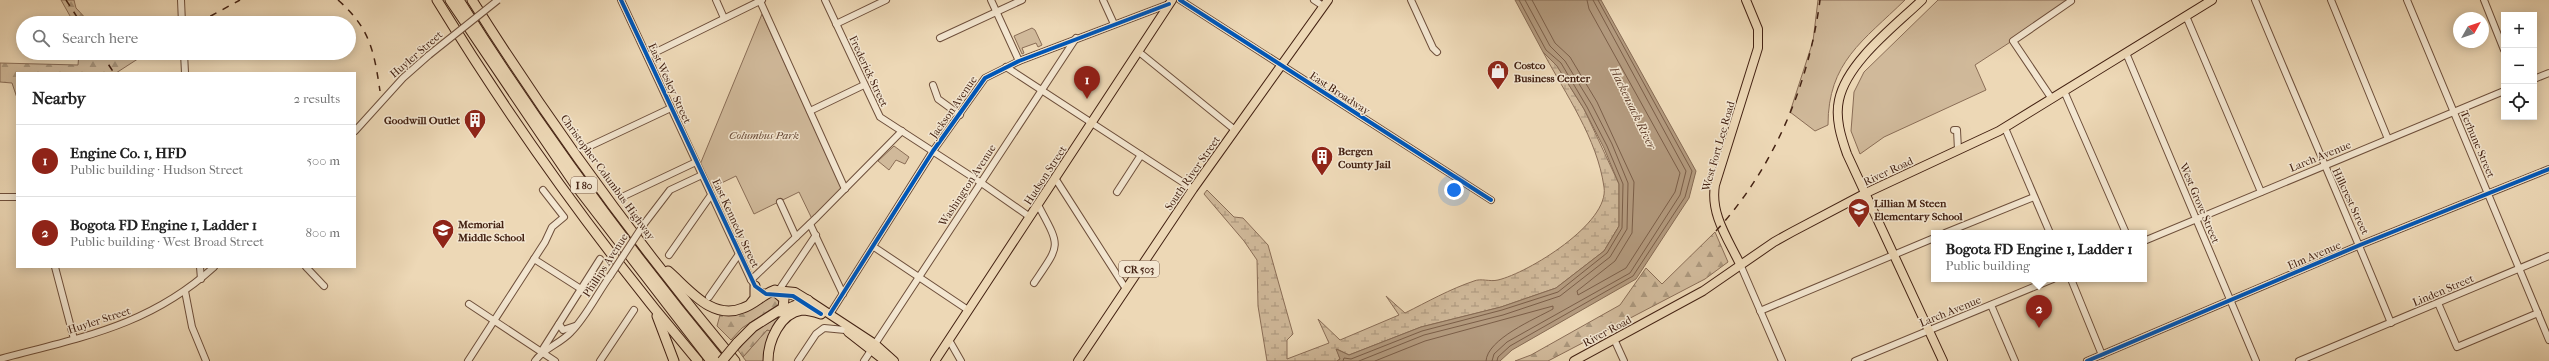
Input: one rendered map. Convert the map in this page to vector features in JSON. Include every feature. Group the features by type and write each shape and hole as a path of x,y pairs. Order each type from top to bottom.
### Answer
{"highway":[{"name":"I 80","path":"437,0 548,167 653,306 698,361"},
{"name":"I 80","path":"450,0 523,112 580,192 711,361"},
{"name":"I 80","path":"459,0 521,95 588,191 667,295 722,361"},
{"name":"Christopher Columbus Highway","path":"472,0 544,109 650,255 735,361"},
{"path":"650,255 706,305 724,312 750,305 766,294 777,291 783,297 785,304 783,308 775,315"},
{"path":"750,305 755,298 753,283"},
{"path":"722,361 753,327 805,301"},
{"path":"653,306 674,361"},
{"path":"768,361 770,343 778,327 786,318 801,310 825,314"}],"main road":[{"name":"West Fort Lee Road","path":"1740,264 1715,210 1714,196 1758,48 1758,29 1746,0"},
{"path":"1922,0 1857,64 1844,85 1839,101 1839,125 1841,138 1850,160 1943,361"},
{"name":"River Road","path":"1574,361 1703,292 1740,264 1774,242 1866,193 2005,128 2186,16 2202,2 2212,0"},
{"name":"Hudson Street","path":"935,361 1171,2"},
{"name":"South River Street","path":"1078,361 1193,189 1326,3"},
{"name":"East Kennedy Street","path":"777,291 795,292 805,301 894,361"},
{"name":"East Kennedy Street","path":"825,314 845,330 874,347 885,361"}],"street":[{"path":"180,0 181,16"},
{"name":"Huyler Street","path":"356,130 403,78 429,54 498,0"},
{"name":"East Wesley Street","path":"621,0 702,175"},
{"path":"716,0 724,18"},
{"name":"Frederick Street","path":"825,0 877,113 1030,217"},
{"path":"836,24 886,0"},
{"path":"991,0 1019,61"},
{"path":"940,38 1022,0"},
{"path":"1103,0 1114,24"},
{"name":"East Broadway","path":"1180,0 1490,200"},
{"path":"1314,0 1326,3"},
{"path":"1411,0 1433,48 1437,52"},
{"name":"Hillcrest Street","path":"2255,0 2323,166 2360,245 2391,323"},
{"path":"2331,0 2388,139"},
{"name":"Terhune Street","path":"2407,0 2519,269 2548,333 2549,340"},
{"path":"2484,0 2503,48"},
{"path":"648,56 761,1 845,189"},
{"path":"2052,99 2013,41 2071,1"},
{"name":"Jackson Avenue","path":"825,314 843,294 874,247 933,151 985,78 1019,61 1171,2"},
{"path":"2186,16 2261,192"},
{"name":"Washington Avenue","path":"864,361 920,278 980,182 1076,38"},
{"path":"1139,52 1235,130"},
{"name":"West Grove Street","path":"2126,53 2256,361"},
{"path":"184,60 185,72"},
{"path":"1006,67 1193,189"},
{"path":"2537,78 2549,73"},
{"path":"810,111 864,85"},
{"path":"933,85 938,99 960,115"},
{"path":"2064,92 2125,230"},
{"name":"Larch Avenue","path":"2147,241 2501,92"},
{"path":"586,148 671,108"},
{"path":"2005,128 2049,230"},
{"path":"1954,130 1957,130 1958,150"},
{"path":"753,283 796,237 902,131"},
{"path":"1117,192 1141,155"},
{"path":"622,197 696,162"},
{"name":"Elm Avenue","path":"2087,361 2101,357 2360,245 2549,169"},
{"name":"East Kennedy Street","path":"702,175 753,283 766,294"},
{"name":"Phillips Avenue","path":"541,352 558,343 578,324 644,224 670,190 702,175"},
{"path":"1055,178 1126,289"},
{"path":"468,361 495,321 496,314 534,259 552,227 564,217 543,190"},
{"path":"669,255 711,195"},
{"path":"0,197 16,197"},
{"path":"1952,230 2034,197"},
{"path":"780,202 796,237"},
{"path":"1034,283 1055,252 1056,245 1053,234 1038,205"},
{"path":"810,224 843,294"},
{"path":"777,291 816,234"},
{"path":"1760,311 1931,239"},
{"path":"874,247 968,310"},
{"path":"709,297 739,254"},
{"name":"Linden Street","path":"2299,361 2549,256"},
{"path":"534,259 581,289"},
{"name":"Phillips Avenue","path":"535,361 600,259"},
{"name":"West Fort Lee Road","path":"1740,264 1782,361"},
{"path":"55,268 74,339"},
{"path":"200,268 201,279"},
{"name":"Huyler Street","path":"0,359 74,339 132,321 186,291 213,268"},
{"path":"307,268 324,286"},
{"name":"Larch Avenue","path":"1855,361 2046,282"},
{"path":"2071,282 2101,357"},
{"name":"East Kennedy Street","path":"753,283 760,287 777,291"},
{"path":"186,291 189,316 206,361"},
{"path":"2438,303 2457,347 2538,313"},
{"path":"469,304 555,361"},
{"path":"1991,305 2015,361"},
{"path":"600,361 634,310"},
{"path":"559,324 563,330 567,330 578,324"},
{"path":"798,361 816,334 824,328 845,330"},
{"path":"949,340 961,361"},
{"path":"1614,340 1624,361"}],"green space":[{"path":"61,0 74,0 76,8 83,16 70,16"},
{"path":"1818,0 1905,0 1862,41 1851,54 1841,69 1834,85 1830,103 1828,125 1815,131 1790,112 1813,41"},
{"path":"1938,0 2075,0 1975,65 1986,90 1884,137 1860,154 1851,131 1854,92 1864,72"},
{"name":"Columbus Park","path":"762,14 843,191 813,221 799,192 754,214 736,176 709,189 699,167"},
{"path":"1032,28 1035,30 1042,45 1038,47 1036,43 1022,48 1024,53 1022,54 1014,36"},
{"path":"1543,52 1557,66 1584,109 1619,184 1619,226 1604,251 1556,288 1501,307 1421,327 1349,355 1337,349 1340,359 1337,361 1267,361 1258,306 1257,260 1244,241 1204,194 1207,190 1234,217 1243,218 1268,245 1293,334 1287,340 1287,359 1329,343 1318,319 1340,340 1399,315 1386,296 1405,313 1465,284 1480,280 1498,280 1511,275 1528,268 1564,244 1581,230 1594,216 1602,201 1604,187 1595,151 1580,117"},
{"path":"78,60 136,60 118,72 16,72 16,95 12,83 0,82 0,63 78,65"},
{"path":"894,146 909,157 905,164 896,160 889,170 878,161"},
{"path":"1715,232 1728,262 1705,279 1548,361 1515,361 1531,355 1620,305 1646,268 1662,284"},
{"path":"769,297 777,297 779,304 742,328 731,340 717,326 720,315 734,315 746,311"},
{"path":"786,313 771,331 767,330 743,357 738,350 753,332"},
{"path":"767,330 771,331 764,356 765,361 746,361 743,357"}],"water":[{"name":"Hackensack River","path":"1515,0 1601,0 1696,171 1689,198 1636,279 1512,350 1500,361 1337,361 1340,359 1336,349 1349,355 1421,327 1501,307 1556,288 1604,251 1619,226 1619,184 1604,148 1584,109 1557,66 1543,52"}],"railway":[{"path":"66,0 76,16"},
{"path":"211,16 240,0"},
{"path":"338,0 354,16"},
{"path":"1716,231 1737,206 1755,180 1786,123 1798,93 1807,63 1815,31 1820,0"},
{"path":"356,19 364,31 373,52 380,91"},
{"path":"106,60 113,72"}],"cycle path":[{"path":"621,0 755,286 766,294 793,296 821,314"},
{"path":"1180,0 1491,200"},
{"path":"830,314 933,151 985,78 1019,61 1169,4"},
{"path":"2087,361 2360,245 2549,169"}],"place":[{"name":"Costco Business Center","path":"1498,90"},
{"name":"Engine Co. 1, HFD","path":"1087,99"},
{"name":"Goodwill Outlet","path":"475,140"},
{"name":"Bergen County Jail","path":"1322,176"},
{"name":"Lillian M Steen Elementary School","path":"1859,228"},
{"name":"Memorial Middle School","path":"443,250"},
{"name":"Bogota FD Engine 1, Ladder 1","path":"2039,328"}]}
